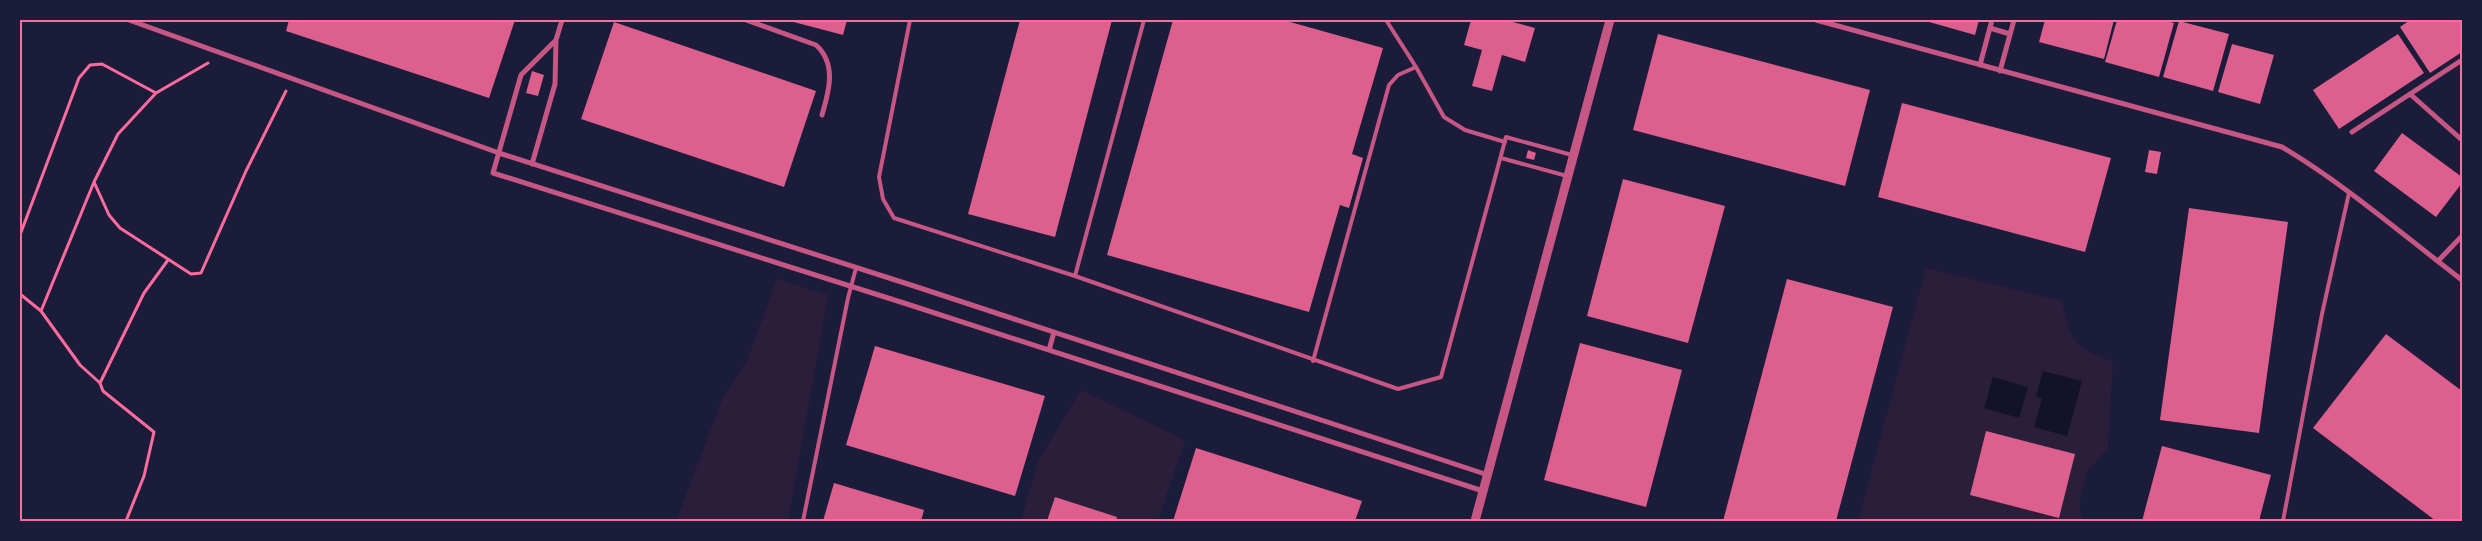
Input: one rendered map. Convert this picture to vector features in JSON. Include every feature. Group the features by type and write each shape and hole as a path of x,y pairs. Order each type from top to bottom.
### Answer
{"street":[{"path":"130,20 498,153 1054,332 1488,475"},
{"path":"532,164 555,84 556,40 562,20"},
{"path":"746,20 816,45 823,52 829,66 830,82 822,115"},
{"path":"1475,521 1610,20"},
{"path":"1816,20 2282,147 2306,161 2462,280"},
{"path":"1980,65 1992,20"},
{"path":"2000,71 2014,20"},
{"path":"1990,28 2010,34"},
{"path":"556,40 521,75 493,173 851,286 1484,491"},
{"path":"2352,132 2462,60"},
{"path":"2410,94 2462,140"},
{"path":"2438,261 2462,236"},
{"path":"1049,350 1054,332"}],"lane":[{"path":"910,20 879,177 883,198 894,218 1075,276 1313,361 1398,389 1441,377 1506,140"},
{"path":"1075,276 1144,20"},
{"path":"1386,20 1416,67 1444,117 1465,130 1574,156"},
{"path":"1313,361 1389,85 1398,75 1416,67"},
{"path":"1501,158 1568,177"},
{"path":"2283,521 2322,314 2349,193"},
{"path":"803,521 856,268"}],"path":[{"path":"41,311 94,182 118,134 156,93 225,54"},
{"path":"20,235 79,78 90,65 102,64 156,93"},
{"path":"94,182 109,215 120,228 191,274 201,273 246,171 293,78"},
{"path":"100,383 144,293 168,260"},
{"path":"20,294 41,311 80,365 100,383 103,391 154,432 144,476 126,521"}],"shaded area":[{"path":"1926,268 2062,301 2068,326 2076,342 2089,352 2113,362 2108,448 2087,472 2079,503 2082,521 1858,521"},
{"path":"777,279 828,295 788,521 676,521 722,400 747,361"},
{"path":"2043,371 2082,381 2067,436 2034,427 2042,398 2036,396"},
{"path":"1993,377 2028,387 2019,418 1984,408"},
{"path":"1081,390 1185,440 1158,521 1021,521 1039,459"}],"building":[{"path":"289,20 515,20 489,98 286,31"},
{"path":"786,20 847,20 843,35"},
{"path":"1020,20 1112,20 1055,237 968,214"},
{"path":"1173,20 1283,20 1383,48 1352,154 1363,158 1349,208 1340,205 1309,312 1107,255"},
{"path":"1471,20 1513,20 1513,22 1535,28 1525,62 1502,55 1492,91 1472,86 1482,50 1464,45"},
{"path":"1922,20 1979,20 1975,35"},
{"path":"2045,20 2114,20 2104,59 2039,42"},
{"path":"2117,20 2163,20 2174,23 2159,77 2105,62"},
{"path":"2410,20 2462,20 2462,52 2430,73 2400,27"},
{"path":"2179,21 2229,34 2213,91 2163,77"},
{"path":"614,22 816,91 784,187 581,119"},
{"path":"1658,34 1870,90 1845,186 1633,130"},
{"path":"2398,34 2424,73 2339,129 2313,90"},
{"path":"2232,44 2274,55 2260,104 2218,92"},
{"path":"532,71 544,75 538,96 526,93"},
{"path":"1902,103 2111,158 2085,252 1878,197"},
{"path":"2402,133 2462,177 2462,183 2436,217 2374,171"},
{"path":"1528,150 1536,153 1534,160 1526,158"},
{"path":"2149,150 2161,152 2157,174 2145,172"},
{"path":"1623,179 1725,206 1688,343 1587,316"},
{"path":"2189,208 2288,222 2259,433 2160,420"},
{"path":"1787,279 1893,307 1836,521 1723,521"},
{"path":"2386,334 2462,391 2462,521 2436,521 2313,428"},
{"path":"1580,343 1682,370 1646,507 1544,480"},
{"path":"875,346 1045,396 1015,496 846,445"},
{"path":"1986,431 2075,454 2059,518 1970,495"},
{"path":"2162,446 2271,475 2259,521 2142,521"},
{"path":"1196,448 1362,501 1355,521 1173,521"},
{"path":"834,483 924,510 921,521 823,521"},
{"path":"1055,497 1117,517 1116,521 1047,521"}]}
